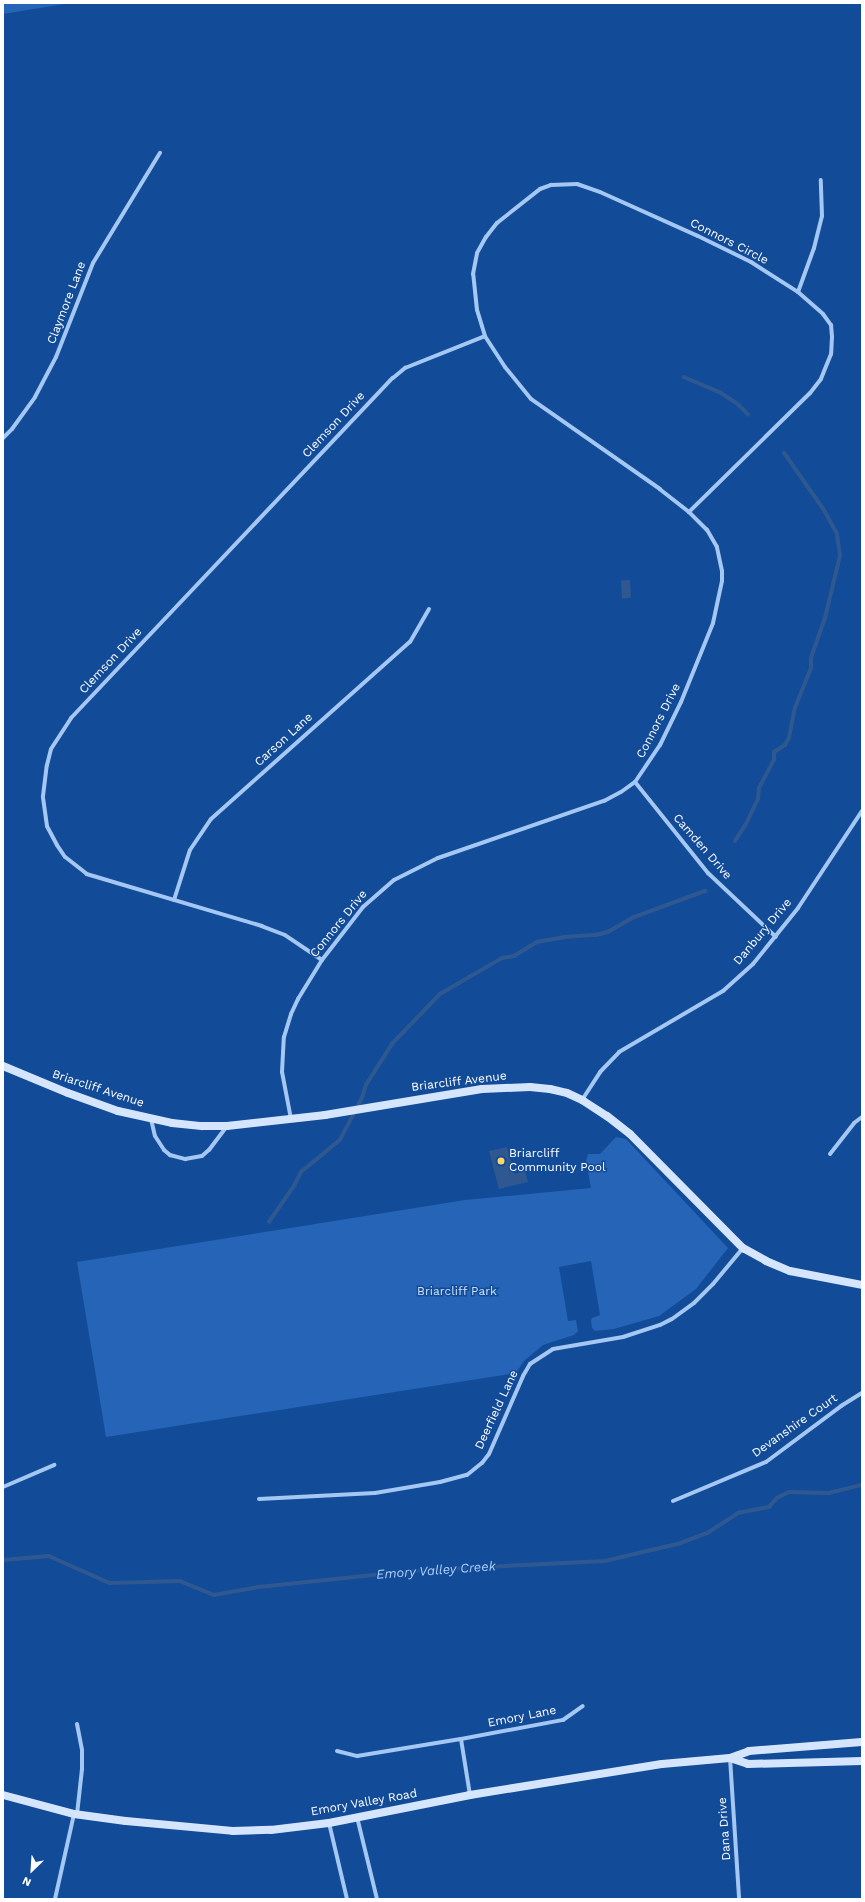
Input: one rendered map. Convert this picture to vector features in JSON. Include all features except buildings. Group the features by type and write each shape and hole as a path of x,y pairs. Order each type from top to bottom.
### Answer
{"main road":[{"name":"Briarcliff Avenue","path":"3,1066 87,1101 118,1111 150,1119 202,1126 227,1126 292,1119 456,1092 504,1087 550,1089 567,1093 582,1100 607,1116 641,1144 707,1214 743,1248 766,1261 790,1271 862,1285"},
{"name":"Emory Valley Road","path":"3,1795 76,1814 233,1831 271,1830 329,1823 470,1795 662,1764 730,1758 749,1751 862,1742"},
{"name":"Emory Valley Road","path":"730,1758 748,1764 862,1761"}],"street":[{"name":"Claymore Lane","path":"3,438 12,429 35,397 56,357 93,263 160,153"},
{"path":"798,292 814,248 822,216 821,180"},
{"name":"Connors Circle","path":"484,336 477,310 473,274 477,253 486,237 497,223 540,189 551,185 577,184 600,192 751,262 798,292 823,314 831,325 831,354 827,366 810,393 689,512"},
{"name":"Connors Drive","path":"292,1119 282,1072 284,1037 298,999 322,960 363,907 394,880 438,858 604,801 635,782 660,745 681,702 713,623 722,581 721,560 717,547 707,530 689,512 660,489 531,399 504,367 484,336"},
{"name":"Clemson Drive","path":"322,960 285,935 242,919 87,874 65,857 47,826 44,809 43,780 51,749 71,718 393,378 405,368 484,336"},
{"name":"Carson Lane","path":"174,900 190,850 211,819 410,642 429,610"},
{"name":"Camden Drive","path":"635,782 708,873 776,937"},
{"name":"Danbury Drive","path":"582,1100 600,1072 618,1052 723,991 753,964 798,908 862,810"},
{"path":"830,1154 854,1124 862,1117"},
{"path":"150,1119 155,1136 164,1150 170,1155 185,1159 202,1156 209,1150 227,1126"},
{"name":"Deerfield Lane","path":"259,1499 369,1494 440,1482 467,1475 482,1463 488,1454 523,1376 530,1364 552,1349 623,1337 660,1325 672,1319 694,1303 713,1284 743,1248"},
{"name":"Devanshire Court","path":"673,1501 766,1462 841,1406 862,1393"},
{"path":"3,1487 54,1465"},
{"name":"Emory Lane","path":"337,1751 357,1756 461,1740 563,1720 583,1706"},
{"path":"55,1899 76,1814 82,1769 82,1750 77,1724"},
{"path":"461,1740 470,1795"},
{"name":"Dana Drive","path":"730,1758 739,1899"},
{"path":"357,1817 377,1899"},
{"path":"329,1823 347,1899"}],"green space":[{"path":"3,3 71,3 3,14"},
{"name":"Briarcliff Park","path":"616,1137 626,1139 728,1248 696,1289 659,1316 614,1329 595,1331 592,1328 591,1320 592,1318 600,1315 591,1261 559,1267 568,1321 576,1320 578,1331 574,1335 543,1345 524,1361 516,1373 106,1437 77,1262 465,1200 591,1188 586,1161 588,1154 600,1154"}],"shaded area":[{"path":"621,580 630,580 631,598 622,598"},
{"name":"Briarcliff Community Pool","path":"507,1147 514,1174 525,1171 528,1182 499,1189 489,1151"}],"waterway":[{"path":"684,377 720,392 739,405 748,414"},
{"path":"735,841 746,824 758,799 759,788 774,760 774,752 785,745 789,738 795,708 811,668 811,658 825,618 840,556 837,534 823,509 784,453"},
{"path":"269,1222 294,1186 301,1172 340,1140 362,1098 366,1085 392,1044 440,994 502,958 514,956 537,942 564,937 596,935 608,932 632,918 705,891"},
{"name":"Emory Valley Creek","path":"3,1560 49,1556 110,1583 180,1581 214,1595 259,1587 421,1570 605,1561 681,1543 709,1532 738,1513 769,1507 777,1498 789,1492 829,1493 862,1485"}],"place":[{"name":"Briarcliff Community Pool","path":"501,1161"}]}
